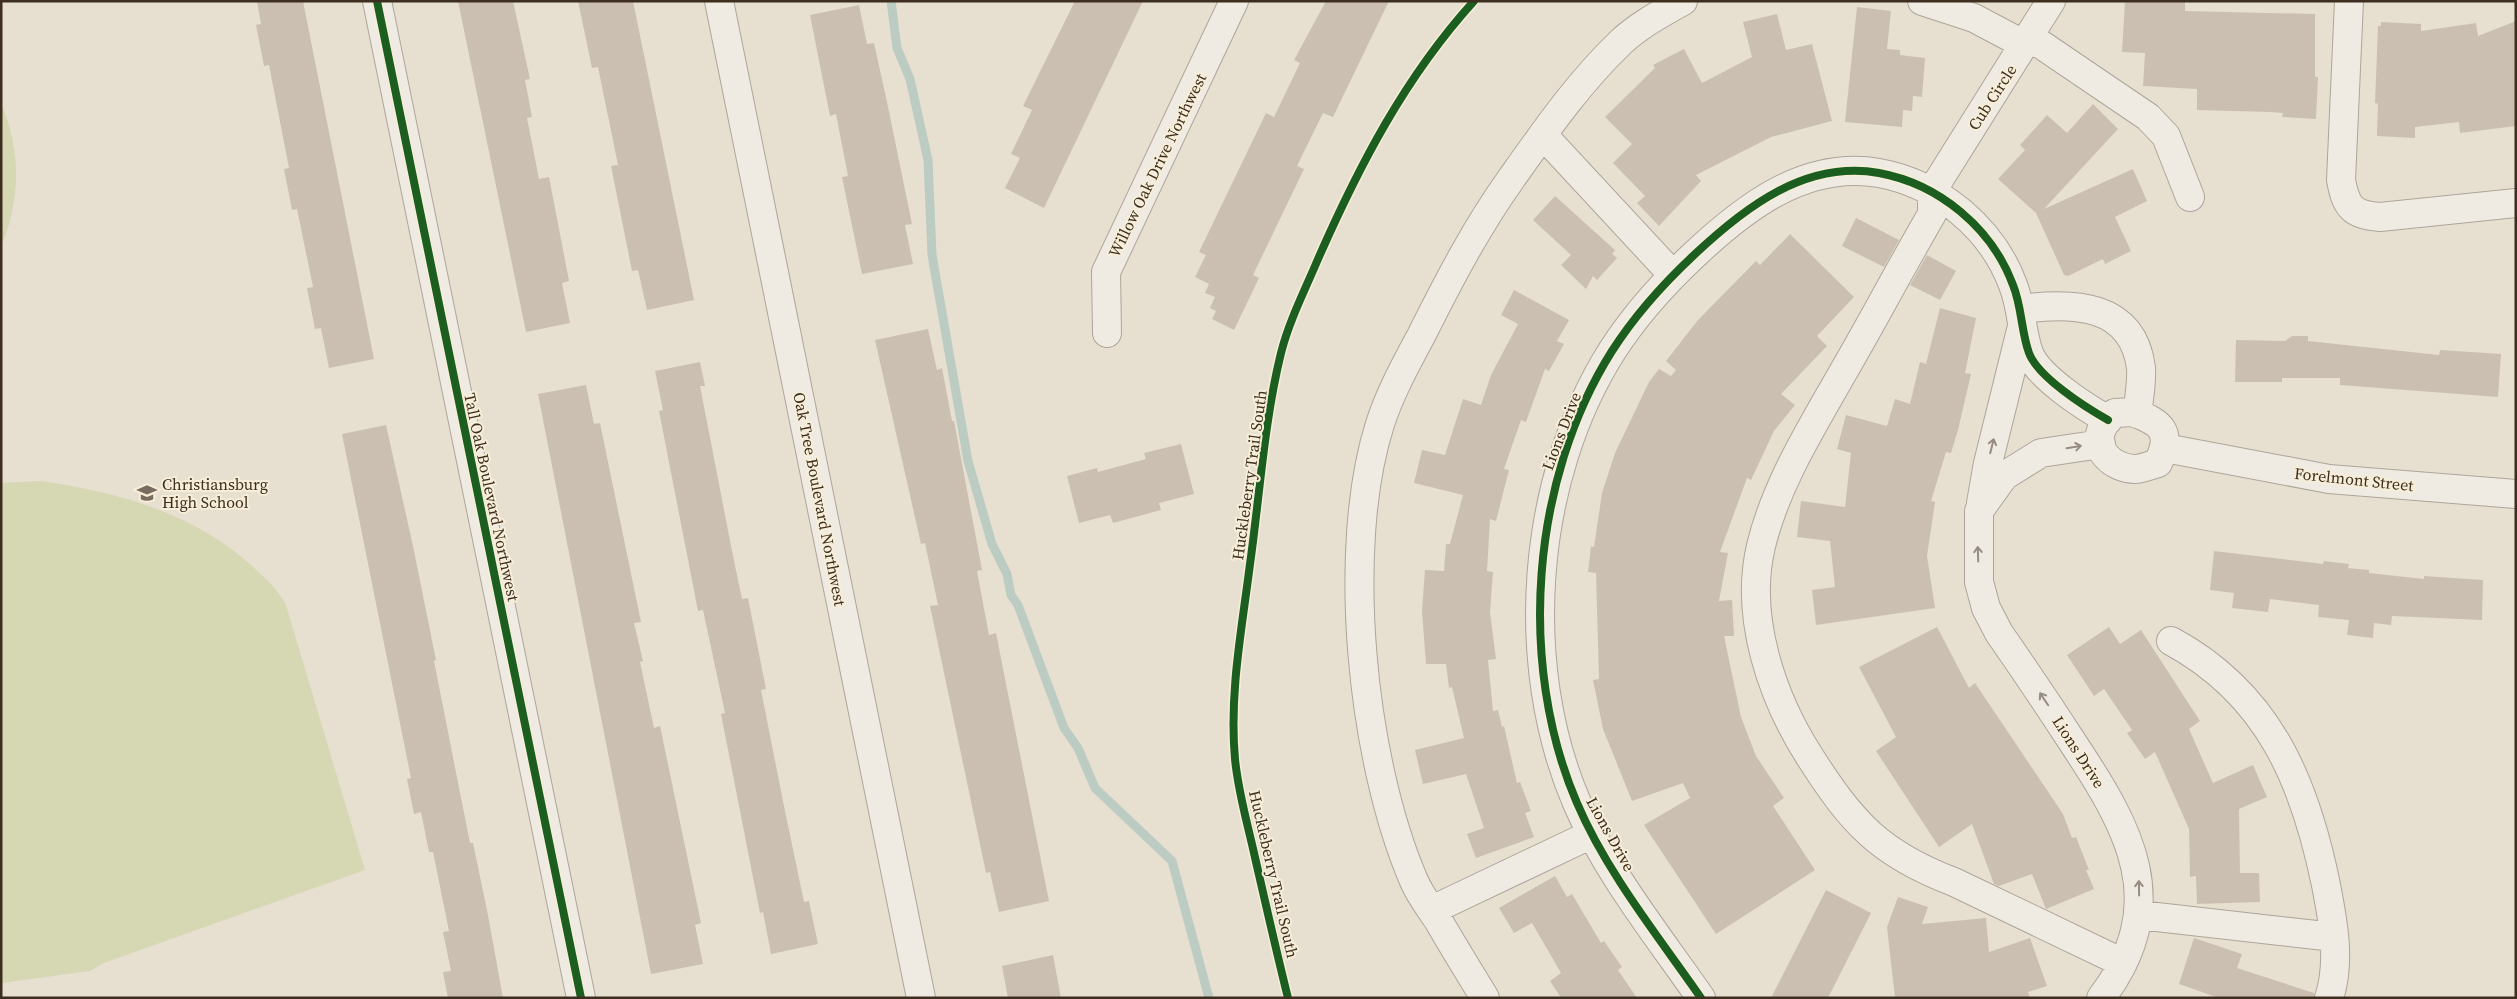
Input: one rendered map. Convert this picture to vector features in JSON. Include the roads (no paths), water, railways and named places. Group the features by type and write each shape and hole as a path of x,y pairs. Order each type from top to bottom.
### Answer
{"street":[{"name":"Tall Oak Boulevard Northwest","path":"377,1 581,998"},
{"name":"Oak Tree Boulevard Northwest","path":"719,1 921,998"},
{"name":"Willow Oak Drive Northwest","path":"1107,333 1106,272 1234,1"},
{"path":"1485,998 1416,884 1389,807 1367,696 1362,643 1360,556 1370,462 1380,423 1397,383 1451,276 1491,207 1576,90 1623,40 1656,16 1683,1"},
{"path":"1922,1 1974,18 2028,41 2148,117 2166,136 2190,197"},
{"name":"Cub Circle","path":"1932,191 2028,41 2051,1"},
{"path":"2349,1 2341,180 2344,196 2352,209 2363,216 2380,217 2516,203"},
{"path":"1543,135 1673,275"},
{"name":"Lions Drive","path":"1701,998 1592,834 1564,768 1552,724 1544,682 1540,632 1542,574 1549,513 1560,470 1596,381 1632,323 1651,297 1721,230 1780,188 1807,179 1834,174 1880,173 1932,191 1961,212 1984,234 2002,260 2022,315 2029,355 2054,384 2083,406 2104,432"},
{"path":"1932,191 1932,214 1799,450 1769,519 1761,547 1757,576 1757,604 1769,674 1782,707 1800,742 1846,808 1871,837 1896,856 1925,871 1954,882 2123,963"},
{"path":"2022,315 2049,305 2087,307 2107,315 2124,328 2136,346 2141,369 2137,414"},
{"name":"Lions Drive","path":"2022,315 1988,463 1980,511 1979,582 1986,608 1999,633 2115,810 2130,844 2139,876 2139,915 2123,963 2101,998"},
{"path":"2115,413 2137,414 2153,420 2164,430 2165,448 2158,463 2137,470 2117,467 2104,455 2104,432 2115,413"},
{"path":"1980,511 2004,476 2041,452 2104,432"},
{"name":"Forelmont Street","path":"2165,448 2329,479 2516,494"},
{"path":"2171,641 2194,654 2226,682 2258,715 2278,744 2295,775 2308,813 2325,882 2334,937 2335,964 2329,998"},
{"path":"1432,910 1592,834"},
{"path":"2139,915 2334,937"}],"waterway":[{"path":"891,1 897,48 910,79 928,160 932,255 968,461 992,544 1007,574 1011,595 1018,605 1064,728 1078,748 1095,788 1172,861 1209,998"}],"place":[{"name":"Christiansburg High School","path":"147,493"}]}
